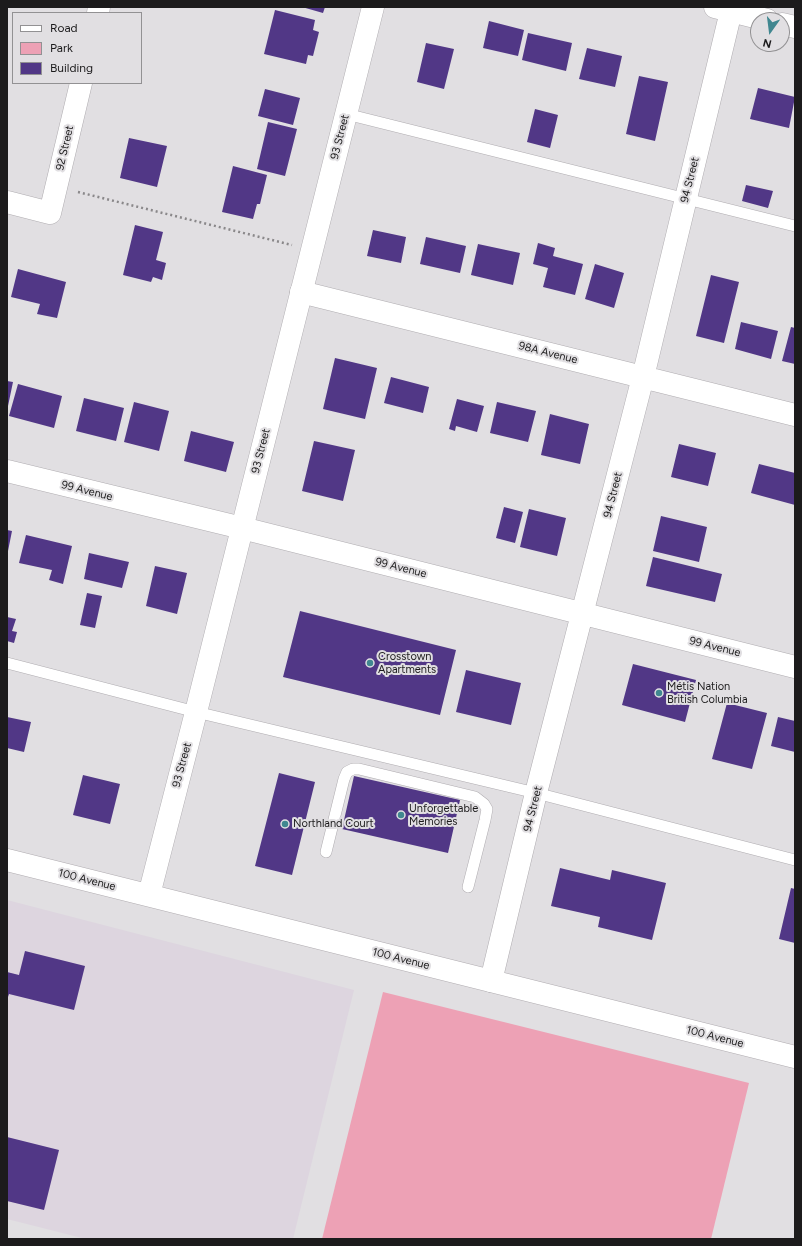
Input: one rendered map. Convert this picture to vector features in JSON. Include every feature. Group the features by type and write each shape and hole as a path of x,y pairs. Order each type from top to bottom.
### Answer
{"street":[{"name":"93 Street","path":"149,895 302,292 372,7"},
{"path":"726,8 750,15"},
{"name":"94 Street","path":"491,981 536,793 642,377 685,199 726,8"},
{"name":"92 Street","path":"7,202 50,213 81,84"},
{"name":"98A Avenue","path":"302,292 795,415"},
{"name":"99 Avenue","path":"7,471 242,528 795,667"},
{"name":"100 Avenue","path":"7,860 795,1057"}],"lane":[{"path":"346,114 795,226"},
{"path":"7,663 196,712 536,793 795,860"},
{"path":"326,852 344,778 348,772 353,769 359,769 476,797 484,804 487,810 468,887"}],"path":[{"path":"56,187 312,250"}],"shaded area":[{"path":"7,900 354,990 293,1239 86,1239 7,1219"}],"green space":[{"path":"383,992 749,1083 711,1239 322,1239"}],"building":[{"path":"302,7 325,7 323,13"},
{"path":"275,10 315,20 313,30 319,32 313,56 308,55 306,64 264,54"},
{"path":"489,21 524,30 518,56 483,48"},
{"path":"528,33 572,43 566,71 522,60"},
{"path":"426,43 454,49 444,89 417,82"},
{"path":"587,48 622,56 615,87 579,79"},
{"path":"639,76 668,82 655,141 626,134"},
{"path":"758,88 795,97 789,128 750,119"},
{"path":"265,89 300,98 293,125 258,116"},
{"path":"535,109 558,115 550,148 527,142"},
{"path":"268,122 297,129 285,176 257,169"},
{"path":"129,138 167,146 157,187 120,178"},
{"path":"233,166 267,175 260,204 257,204 253,219 222,212"},
{"path":"746,185 773,191 768,208 742,201"},
{"path":"135,225 163,232 156,260 166,263 162,280 153,277 151,282 123,275"},
{"path":"373,230 406,237 401,263 367,256"},
{"path":"426,237 466,246 460,273 420,264"},
{"path":"538,243 555,248 553,256 583,264 575,295 543,287 548,268 533,264"},
{"path":"478,244 520,253 513,285 471,275"},
{"path":"595,264 624,273 614,308 585,299"},
{"path":"18,269 66,282 57,318 37,314 40,304 11,297"},
{"path":"711,275 739,282 724,343 696,336"},
{"path":"741,322 778,331 771,359 735,349"},
{"path":"791,327 795,328 795,364 782,361"},
{"path":"335,358 377,368 365,419 323,409"},
{"path":"391,377 429,387 423,413 384,403"},
{"path":"7,381 13,382 8,406 7,406"},
{"path":"18,384 62,396 54,428 9,416"},
{"path":"84,398 124,408 116,441 76,431"},
{"path":"457,399 484,406 477,432 456,426 455,431 449,429"},
{"path":"134,402 169,411 159,451 124,442"},
{"path":"497,402 536,411 528,442 490,433"},
{"path":"550,414 589,424 580,464 541,455"},
{"path":"191,431 234,442 226,472 184,461"},
{"path":"314,441 355,450 343,501 302,491"},
{"path":"679,444 716,453 708,486 671,477"},
{"path":"759,464 795,473 795,505 751,493"},
{"path":"504,507 523,512 515,543 496,538"},
{"path":"529,509 566,518 557,556 520,547"},
{"path":"661,516 707,527 699,562 653,551"},
{"path":"7,530 12,531 8,551 7,551"},
{"path":"26,535 72,546 63,584 49,580 52,570 19,563"},
{"path":"89,553 129,562 122,588 84,579"},
{"path":"653,557 722,574 715,602 646,586"},
{"path":"155,566 187,573 177,614 146,606"},
{"path":"87,593 102,596 95,628 80,625"},
{"name":"Crosstown Apartments","path":"300,611 456,650 440,715 283,677"},
{"path":"7,617 16,619 12,631 17,632 14,643 7,641"},
{"name":"Métis Nation British Columbia","path":"633,664 696,680 685,722 622,705"},
{"path":"466,670 521,683 511,725 456,712"},
{"path":"727,703 767,713 752,769 712,759"},
{"path":"7,717 31,722 24,752 7,748"},
{"path":"778,717 795,721 795,752 771,746"},
{"name":"Northland Court","path":"279,773 315,782 292,875 255,866"},
{"path":"83,775 120,784 110,824 73,815"},
{"path":"354,776 460,800 448,853 342,829"},
{"path":"560,868 610,880 612,870 666,883 652,940 598,927 600,917 551,906"},
{"path":"791,888 795,889 795,943 779,939"},
{"path":"25,951 85,966 74,1010 9,994 7,1000 7,972 19,975"},
{"path":"7,1137 59,1150 44,1210 7,1201"}],"place":[{"name":"Crosstown Apartments","path":"370,663"},
{"name":"Métis Nation British Columbia","path":"659,693"},
{"name":"Unforgettable Memories","path":"401,815"},
{"name":"Northland Court","path":"285,824"}]}
